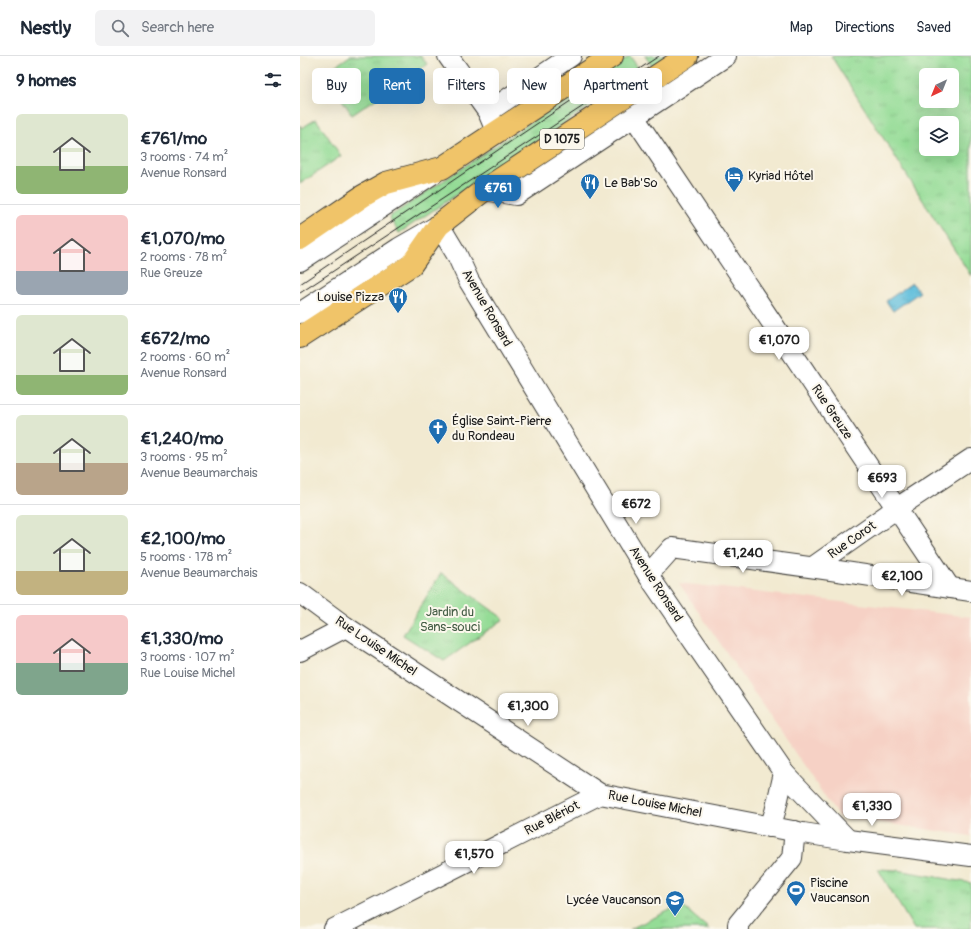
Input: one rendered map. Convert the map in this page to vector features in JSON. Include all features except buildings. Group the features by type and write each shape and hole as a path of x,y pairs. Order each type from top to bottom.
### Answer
{"main road":[{"path":"300,239 363,196 386,183 442,168 612,56"},
{"name":"D 1075","path":"300,337 411,265 439,225 484,190 687,56"}],"street":[{"path":"488,112 571,56"},
{"path":"484,190 516,195 726,56"},
{"path":"453,58 488,112 497,132"},
{"name":"Rue Greuze","path":"634,117 950,588"},
{"path":"300,261 374,211 442,168"},
{"name":"D 1075","path":"300,313 399,248 439,225"},
{"name":"Avenue Ronsard","path":"439,225 457,255 469,281 648,575 784,773 848,840"},
{"name":"Rue Corot","path":"813,567 897,508 971,459"},
{"path":"648,575 672,548 813,567 971,591"},
{"name":"Rue Louise Michel","path":"300,593 346,627 600,794 770,827 848,840 971,856"},
{"path":"300,651 346,627"},
{"path":"770,827 784,773"},
{"name":"Rue Blériot","path":"334,929 600,794"},
{"path":"738,929 738,924 792,858 795,831"}],"shaded area":[{"path":"679,583 971,617 971,836 838,816"}],"green space":[{"path":"350,56 421,56 427,64 421,68 369,68 369,103 352,115 345,104 361,104 361,68 332,68"},
{"path":"630,56 638,68 612,68"},
{"path":"645,56 667,56 652,66"},
{"path":"831,56 971,56 971,276"},
{"path":"569,97 569,104 593,104 399,233 389,217 558,104 561,104 561,102"},
{"path":"316,119 341,156 300,184 300,125 302,128"},
{"name":"Jardin du Sans-souci","path":"441,573 504,619 444,661 403,635"},
{"path":"878,869 897,870 971,883 971,929 914,929"},
{"name":"Lycée Vaucanson","path":"681,905 709,929 630,929"}],"water":[{"path":"912,283 920,292 893,311 886,301"}],"tram line":[{"path":"300,293 659,56"},
{"path":"300,284 569,102"}],"place":[{"name":"Kyriad Hôtel","path":"734,193"},
{"name":"Le Bab'So","path":"590,200"},
{"name":"Louise Pizza","path":"398,314"},
{"name":"Église Saint-Pierre du Rondeau","path":"438,445"},
{"name":"Piscine Vaucanson","path":"796,907"},
{"name":"Lycée Vaucanson","path":"675,917"}]}
